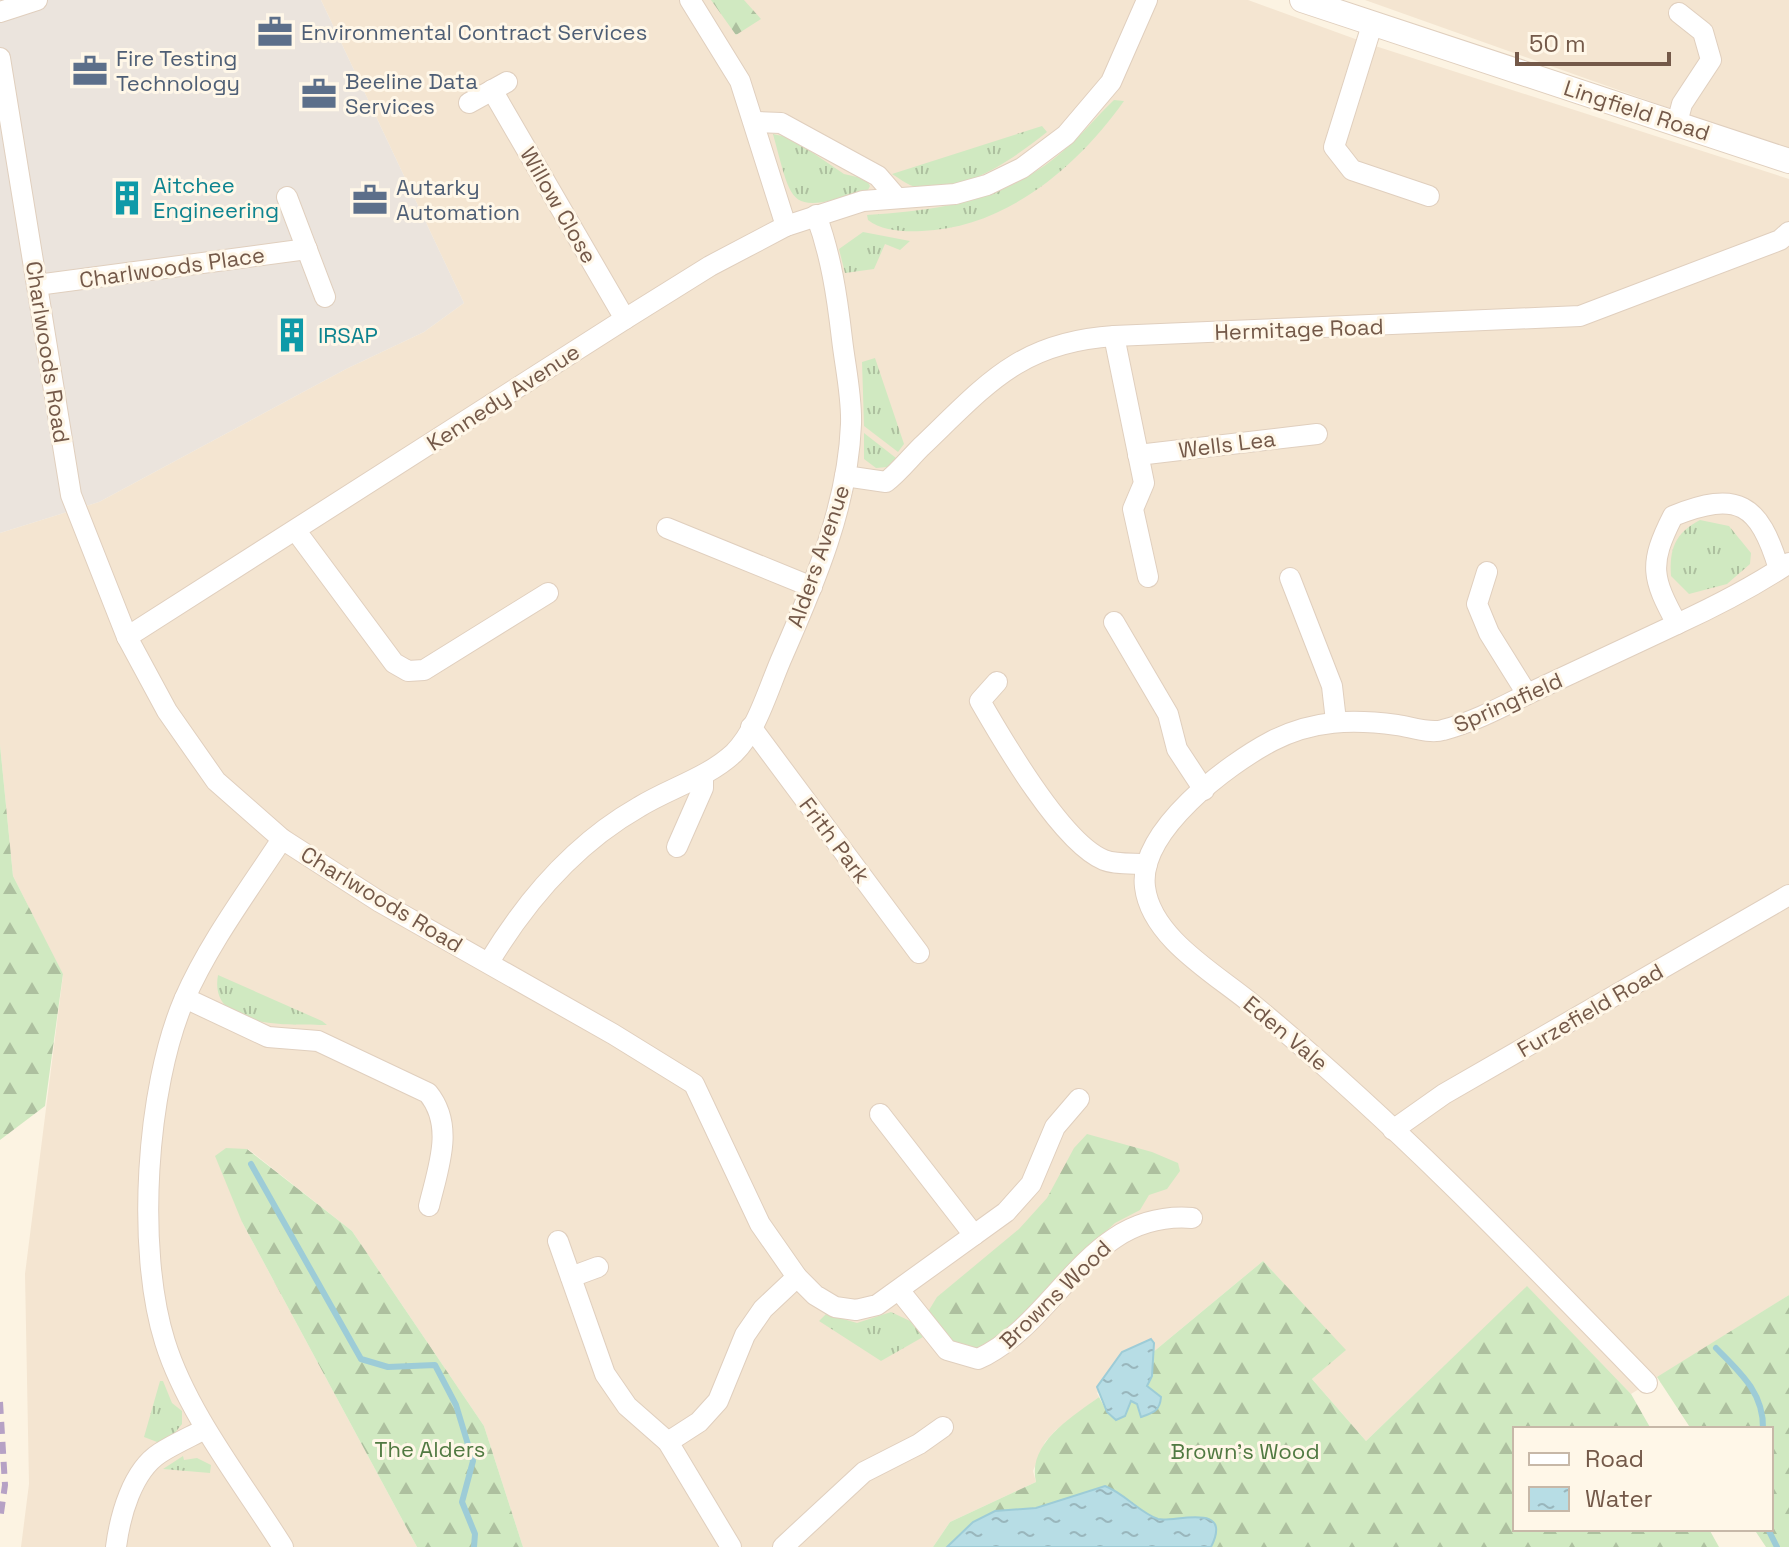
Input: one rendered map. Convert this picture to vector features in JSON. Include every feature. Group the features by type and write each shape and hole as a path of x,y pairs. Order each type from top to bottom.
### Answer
{"street":[{"path":"0,12 37,0"},
{"path":"690,0 740,81 786,226"},
{"name":"Kennedy Avenue","path":"127,637 625,319 710,266 786,226 863,201 955,194 987,185 1022,168 1066,135 1111,82 1147,0"},
{"name":"Lingfield Road","path":"1302,0 1789,161"},
{"path":"1677,123 1682,104 1711,60 1703,32 1679,13"},
{"path":"1372,25 1334,147 1352,170 1429,196"},
{"name":"Charlwoods Road","path":"0,58 71,495 127,637 167,711 216,781 282,839 380,902 489,962 694,1084 760,1224 797,1277 815,1295 835,1307 856,1310 877,1305 1006,1212 1031,1184 1055,1127 1079,1099"},
{"name":"Willow Close","path":"469,103 500,86 625,319"},
{"path":"755,122 781,123 878,176 892,187 897,198"},
{"path":"287,197 325,297"},
{"name":"Alders Avenue","path":"489,962 531,899 590,841 638,807 703,776 735,752 751,727 812,587 845,476 851,421 829,250 816,215"},
{"name":"Hermitage Road","path":"845,476 886,482 995,377 1033,352 1059,344 1114,336 1580,316 1780,240 1789,232"},
{"name":"Charlwoods Place","path":"37,285 307,249"},
{"path":"1114,336 1144,483 1133,509 1148,577"},
{"name":"Wells Lea","path":"1138,455 1317,434"},
{"name":"Springfield","path":"1147,864 1157,838 1174,815 1269,742 1306,727 1336,721 1364,721 1439,731 1489,715 1527,694 1727,602 1784,566 1769,537 1752,514 1731,502 1706,503 1673,516 1658,546 1656,584 1677,624"},
{"path":"667,528 812,587"},
{"path":"296,531 394,663 408,671 424,670 548,593"},
{"path":"1487,572 1477,604 1489,633 1527,694"},
{"path":"1290,578 1332,686 1336,721"},
{"path":"1114,622 1168,714 1177,749 1204,790"},
{"path":"997,682 980,701 1007,748 1075,840 1105,861 1147,864"},
{"name":"Frith Park","path":"751,727 919,953"},
{"path":"677,847 703,788 703,776"},
{"path":"282,839 185,998 174,1026 161,1077 151,1158 150,1239 154,1293 165,1343 205,1429 230,1462 283,1547"},
{"name":"Eden Vale","path":"1147,864 1145,887 1154,913 1175,940 1310,1052 1393,1130 1647,1383"},
{"name":"Furzefield Road","path":"1393,1130 1444,1094 1789,895"},
{"path":"185,998 268,1037 318,1041 428,1093 440,1108 443,1143 429,1206"},
{"path":"880,1114 974,1235"},
{"name":"Browns Wood","path":"899,1290 947,1350 978,1359 1004,1347 1107,1240 1166,1216 1192,1218"},
{"path":"558,1241 605,1374 627,1406 668,1442 731,1547"},
{"path":"571,1277 598,1267"},
{"path":"668,1442 699,1422 718,1401 745,1335 763,1309 797,1277"},
{"path":"783,1547 864,1472 919,1444 943,1427"},
{"path":"116,1547 120,1517 136,1482 157,1454 205,1429"}],"shaded area":[{"path":"0,0 321,0 464,303 424,332 346,369 99,502 0,533"},
{"path":"321,0 1248,0 1369,44 1789,179 1789,1295 1631,1394 1527,1287 1366,1441 1312,1379 1345,1350 1263,1261 1152,1353 1154,1343 1097,1393 1099,1397 1056,1430 1045,1442 1033,1471 1036,1482 950,1522 933,1547 523,1547 484,1426 352,1231 248,1149 242,1222 417,1547 21,1547 29,1484 25,1274 63,975 13,876 0,745 0,533 99,502 346,369 424,332 464,303"},
{"path":"1365,0 1789,0 1789,149 1686,114"}],"green space":[{"path":"711,0 744,0 761,19 736,35"},
{"path":"1114,100 1124,101 1084,149 1037,190 1010,206 982,219 922,231 886,229 868,220 867,215 946,206 994,193 1017,183 1062,152"},
{"path":"1042,126 1047,132 1019,153 988,172 955,185 917,188 892,174"},
{"path":"773,134 791,138 844,174 866,179 870,186 867,192 822,202 808,203 798,199 785,178"},
{"path":"863,232 910,241 900,250 885,244 874,269 845,273 839,249"},
{"path":"875,358 904,444 898,452 864,426 862,362"},
{"path":"864,433 896,458 888,467 876,468 864,459"},
{"path":"1700,520 1729,526 1751,553 1750,564 1727,584 1689,594 1671,576 1671,558 1679,536"},
{"path":"0,745 13,876 63,974 45,1106 0,1140"},
{"path":"218,975 327,1025 274,1024 239,1015 226,1006 218,993"},
{"path":"1087,1134 1152,1152 1178,1163 1180,1171 1167,1189 1149,1195 1140,1210 1115,1223 1081,1254 1003,1340 982,1352 952,1344 926,1315 937,1297 1019,1229 1047,1198 1074,1148"},
{"name":"The Alders","path":"226,1148 247,1149 352,1231 484,1426 523,1547 417,1547 242,1222 215,1156"},
{"name":"Brown's Wood","path":"1263,1261 1346,1350 1312,1379 1366,1441 1527,1286 1631,1394 1650,1427 1513,1427 1513,1531 1710,1531 1719,1547 933,1547 950,1522 1036,1482 1038,1455 1045,1443 1065,1422 1099,1397 1107,1412 1131,1401 1138,1403 1152,1376 1152,1353"},
{"path":"1789,1295 1789,1547 1766,1547 1755,1531 1773,1531 1773,1427 1690,1427 1657,1377"},
{"path":"891,1312 910,1321 923,1337 881,1361 819,1321 826,1314 857,1323"},
{"path":"160,1381 163,1381 172,1403 182,1411 182,1424 165,1445 144,1437"},
{"path":"183,1456 184,1460 197,1458 211,1465 210,1473 163,1469"}],"water":[{"path":"1151,1339 1154,1343 1152,1376 1147,1386 1161,1397 1159,1405 1152,1413 1141,1417 1137,1404 1131,1401 1125,1416 1116,1420 1107,1412 1097,1387 1122,1352"},
{"path":"1105,1486 1158,1519 1209,1519 1215,1524 1216,1533 1211,1547 947,1547 973,1522 995,1511 1036,1508"}],"waterway":[{"path":"251,1164 361,1359 388,1367 435,1365 456,1405 473,1461 462,1502 475,1534 474,1547"},
{"path":"1716,1348 1755,1394 1763,1427"},
{"path":"1769,1531 1777,1547"}],"railway":[{"path":"0,1402 5,1485 0,1520"}],"place":[{"name":"Environmental Contract Services","path":"275,32"},
{"name":"Fire Testing Technology","path":"90,71"},
{"name":"Beeline Data Services","path":"319,94"},
{"name":"Aitchee Engineering","path":"127,198"},
{"name":"Autarky Automation","path":"370,200"},
{"name":"IRSAP","path":"292,335"}]}
